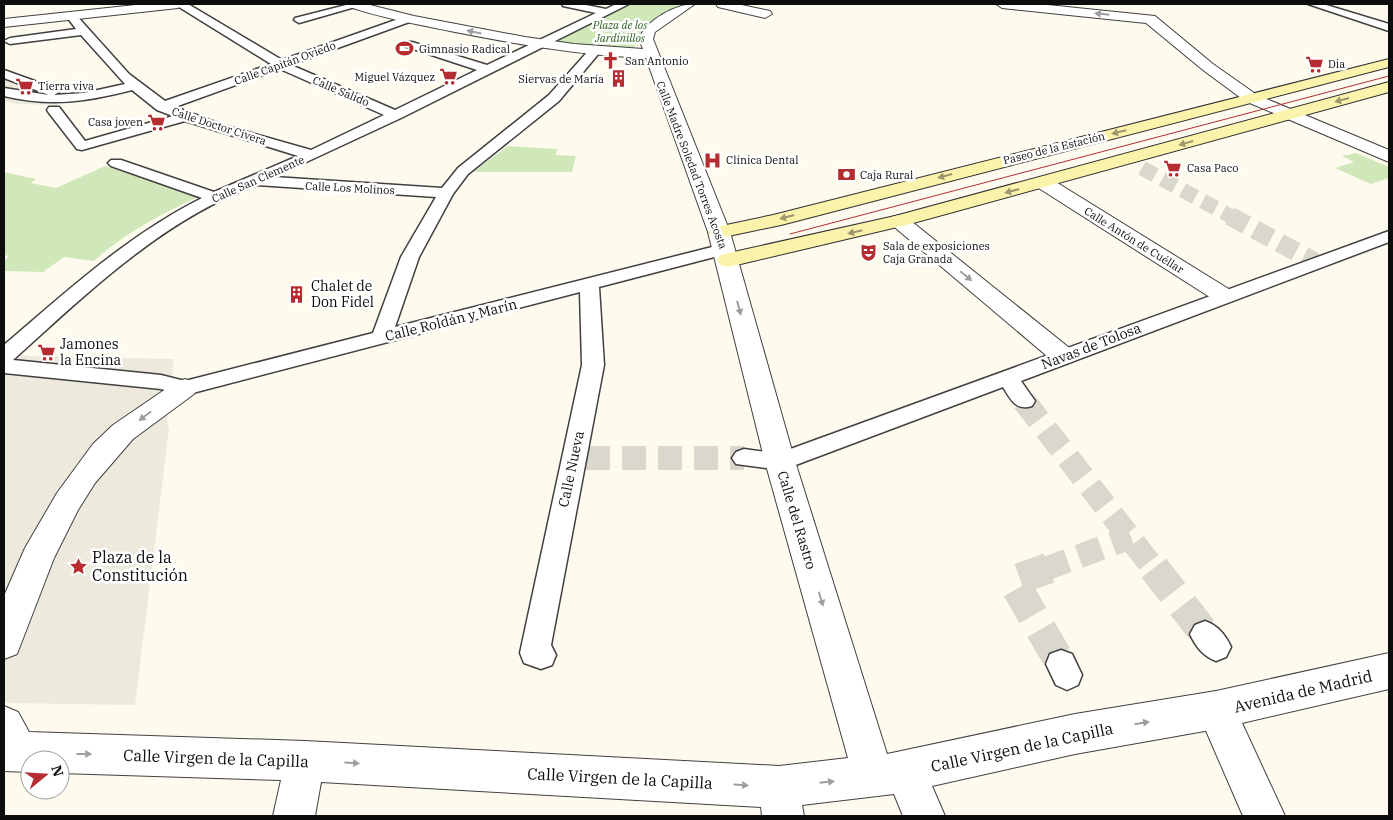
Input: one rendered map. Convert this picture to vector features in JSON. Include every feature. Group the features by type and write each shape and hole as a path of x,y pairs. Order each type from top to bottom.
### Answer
{"main road":[{"name":"Paseo de la Estación","path":"721,248 774,221 1389,63"},
{"path":"721,248 899,221 1044,183 1389,87"}],"street":[{"path":"299,20 356,4 408,18 526,44 539,43 594,52 650,54"},
{"path":"567,4 606,12"},
{"path":"539,43 624,4"},
{"name":"Calle Madre Soledad Torres Acosta","path":"688,4 650,30 646,40 721,248"},
{"path":"722,4 765,14"},
{"path":"1002,4 1156,14 1208,67 1251,98 1389,157"},
{"path":"1313,4 1389,28"},
{"path":"4,23 180,5"},
{"name":"Calle Salido","path":"180,5 281,65 396,114"},
{"name":"Calle Doctor Civera","path":"72,17 133,86 162,107 185,117 312,155"},
{"name":"Calle Capitán Oviedo","path":"162,107 408,18"},
{"path":"10,41 85,31"},
{"name":"Calle San Clemente","path":"4,356 116,259 184,215 254,180 312,155 539,43"},
{"path":"408,44 486,69"},
{"path":"381,338 410,257 446,193 464,172 554,98 594,52"},
{"path":"4,74 71,100"},
{"path":"4,92 45,101 71,100 133,86"},
{"path":"54,110 82,146 185,117"},
{"path":"116,163 216,198"},
{"name":"Calle Los Molinos","path":"254,180 304,185 446,193"},
{"name":"Calle Antón de Cuéllar","path":"1044,183 1224,296"},
{"path":"899,221 1063,356"},
{"name":"Navas de Tolosa","path":"793,457 1389,236"},
{"name":"Calle Roldán y Marín","path":"185,388 721,248"},
{"name":"Calle del Rastro","path":"721,248 779,458 889,774 924,816"},
{"name":"Calle Nueva","path":"534,654 579,458 593,365 589,284"},
{"path":"4,366 161,382 185,388"},
{"path":"1007,377 1024,400"},
{"path":"4,642 12,616 35,566 61,513 78,484 101,455 123,432 185,388"},
{"path":"4,595 35,566"},
{"name":"Avenida de Madrid","path":"1216,710 1389,671"},
{"path":"1216,710 1264,816"},
{"name":"Calle Virgen de la Capilla","path":"9,743 304,761 781,802 889,774 1075,734 1216,710"},
{"path":"294,816 304,761"}],"green space":[{"name":"Plaza de los Jardinillos","path":"632,4 681,4 645,27 631,53 555,44 581,28"},
{"path":"508,146 557,149 556,155 576,156 572,172 473,172"},
{"path":"1356,153 1389,167 1389,178 1371,184 1335,168 1354,162 1342,156"},
{"path":"105,166 198,197 144,225 94,261 64,257 43,272 4,271 4,261 9,256 4,255 4,172 36,179 31,183 56,188"}],"shaded area":[{"path":"4,68 80,97 80,101 57,105 18,104 4,101"},
{"name":"Plaza de la Constitución","path":"4,353 33,356 174,359 167,423 169,429 135,705 4,703"}],"tunnel":[{"path":"1142,168 1232,217"},
{"path":"1230,216 1315,262"},
{"path":"1024,401 1130,538"},
{"path":"586,458 744,458"},
{"path":"1045,569 1130,538"},
{"path":"1130,538 1154,569"},
{"path":"1049,568 1013,581 1061,664"},
{"path":"1154,568 1205,634"}],"tram line":[{"path":"790,234 1389,76"}],"place":[{"name":"Gimnasio Radical","path":"405,49"},
{"name":"San Antonio","path":"611,61"},
{"name":"Dia","path":"1314,64"},
{"name":"Miguel Vázquez","path":"449,77"},
{"name":"Siervas de María","path":"618,79"},
{"name":"Tierra viva","path":"24,86"},
{"name":"Casa joven","path":"157,122"},
{"name":"Clínica Dental","path":"712,160"},
{"name":"Casa Paco","path":"1173,168"},
{"name":"Caja Rural","path":"846,175"},
{"name":"Sala de exposiciones Caja Granada","path":"869,252"},
{"name":"Chalet de Don Fidel","path":"297,294"},
{"name":"Jamones la Encina","path":"46,352"},
{"name":"Plaza de la Constitución","path":"78,566"}]}
